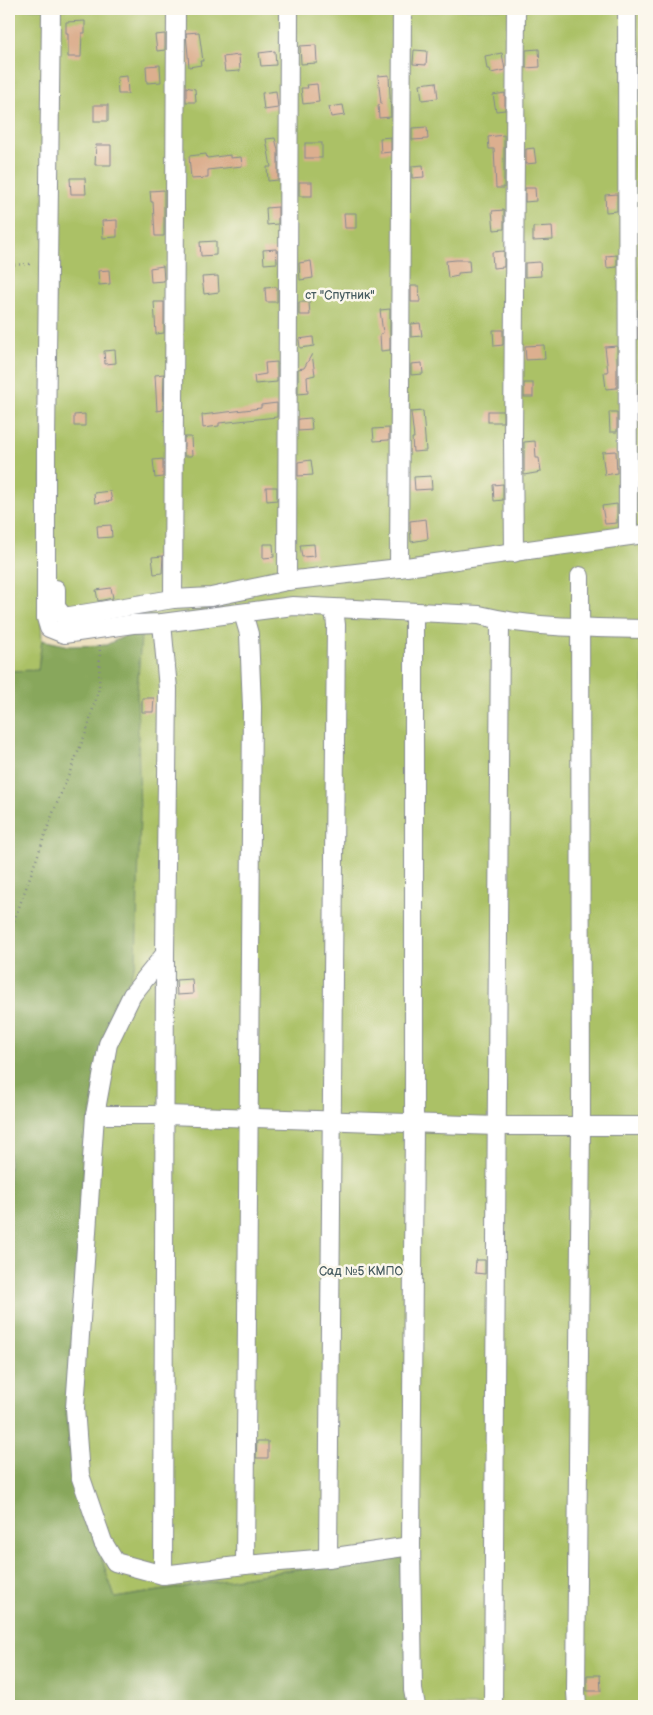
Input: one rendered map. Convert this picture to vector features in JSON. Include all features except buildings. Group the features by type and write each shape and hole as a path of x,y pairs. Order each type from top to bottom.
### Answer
{"street":[{"path":"51,9 46,443 46,618 49,628 64,634 133,624 162,623 293,606 478,615 500,620 581,628 644,629"},
{"path":"62,9 56,607 64,617 173,599 211,597 287,581 514,553 636,535 627,9"},
{"path":"173,599 176,9"},
{"path":"287,581 289,9"},
{"path":"400,568 402,9"},
{"path":"514,553 516,9"},
{"path":"578,1706 576,1682 581,1126 580,576"},
{"path":"328,1558 336,625 334,609"},
{"path":"243,613 248,634 252,707 245,1565"},
{"path":"414,613 414,1123 411,1546 413,1690 416,1706"},
{"path":"492,1706 500,620"},
{"path":"162,623 168,689 165,954 166,1115 163,1576"},
{"path":"165,954 132,995 108,1044 95,1115 75,1408 80,1475 103,1542 115,1562 163,1576 245,1565 328,1558 411,1546"},
{"path":"95,1115 166,1115 497,1126 644,1126"}],"path":[{"path":"9,264 30,264"},
{"path":"9,935 53,813 87,730 99,688 101,630"}],"green space":[{"path":"9,9 46,9 42,640 38,670 9,671"},
{"name":"Сад №5 КМПО","path":"57,9 644,9 644,1706 409,1706 404,1552 115,1598 74,1477 66,1417 85,1156 137,692 142,614 61,624 52,617"},
{"path":"131,633 141,636 137,692 140,813 136,963 102,1042 85,1156 66,1417 74,1477 115,1598 404,1552 409,1706 9,1706 9,671 38,670 42,640 70,646 106,645"}],"park label":[{"name":"ст \"Спутник\"","path":"340,295"}]}
